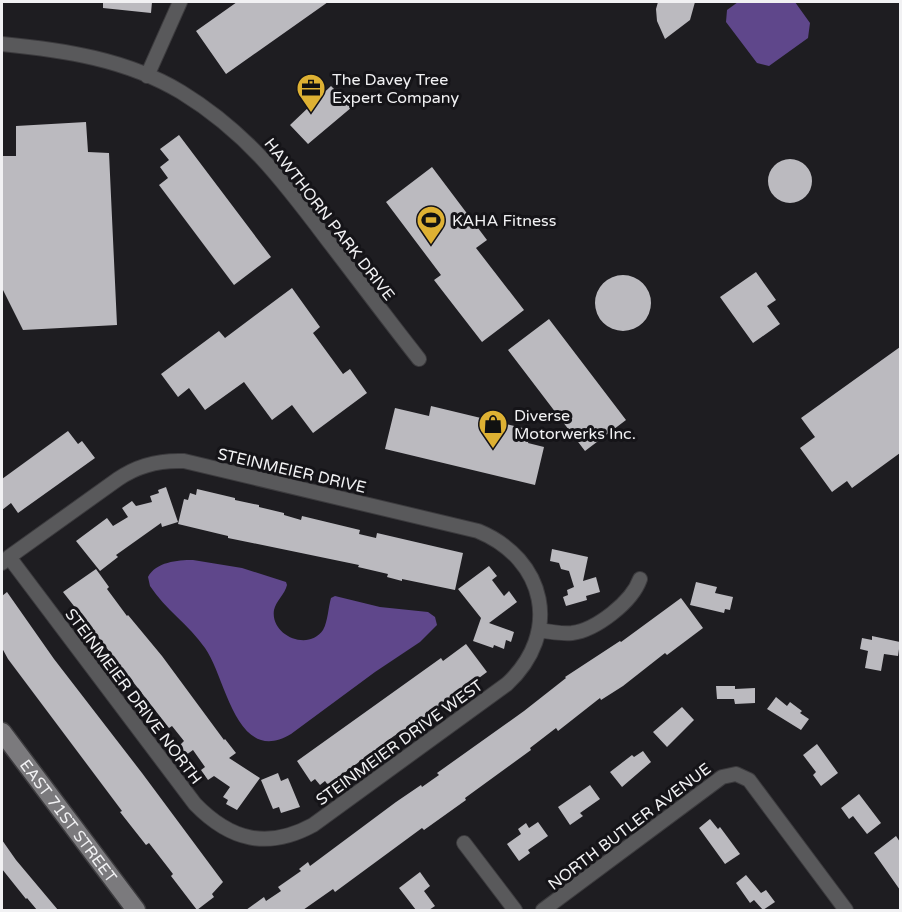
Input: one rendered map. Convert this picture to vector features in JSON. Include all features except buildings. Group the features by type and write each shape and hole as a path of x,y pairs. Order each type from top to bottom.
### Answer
{"main road":[{"name":"EAST 71ST STREET","path":"2,732 136,910"}],"street":[{"path":"147,76 180,2"},
{"name":"HAWTHORN PARK DRIVE","path":"2,44 84,55 147,76 179,91 211,112 257,151 288,187 419,359"},
{"name":"STEINMEIER DRIVE","path":"5,560 126,473 157,462 184,461 466,528 493,537 507,546 522,562 533,580 539,601 539,630"},
{"name":"STEINMEIER DRIVE NORTH","path":"5,560 195,804 216,824 247,837"},
{"path":"539,630 572,633 588,628 629,598 640,579"},
{"name":"STEINMEIER DRIVE WEST","path":"247,837 265,839 282,837 303,831 317,822 507,684 528,660 539,630"},
{"name":"NORTH BUTLER AVENUE","path":"543,910 722,777 736,774 749,780 846,910"},
{"path":"464,843 515,910"}],"shaded area":[{"path":"738,2 795,2 810,23 808,38 769,66 757,63 726,22 727,10"},
{"path":"193,560 242,568 286,582 286,588 274,610 274,619 278,627 291,638 308,640 323,630 331,598 335,596 380,607 428,612 435,617 437,625 420,642 291,734 272,741 257,739 245,729 235,714 205,648 150,586 148,577 156,568 174,561"}],"place":[{"name":"The Davey Tree Expert Company","path":"311,114"},
{"name":"KAHA Fitness","path":"431,246"},
{"name":"Diverse Motorwerks Inc.","path":"493,450"}]}
